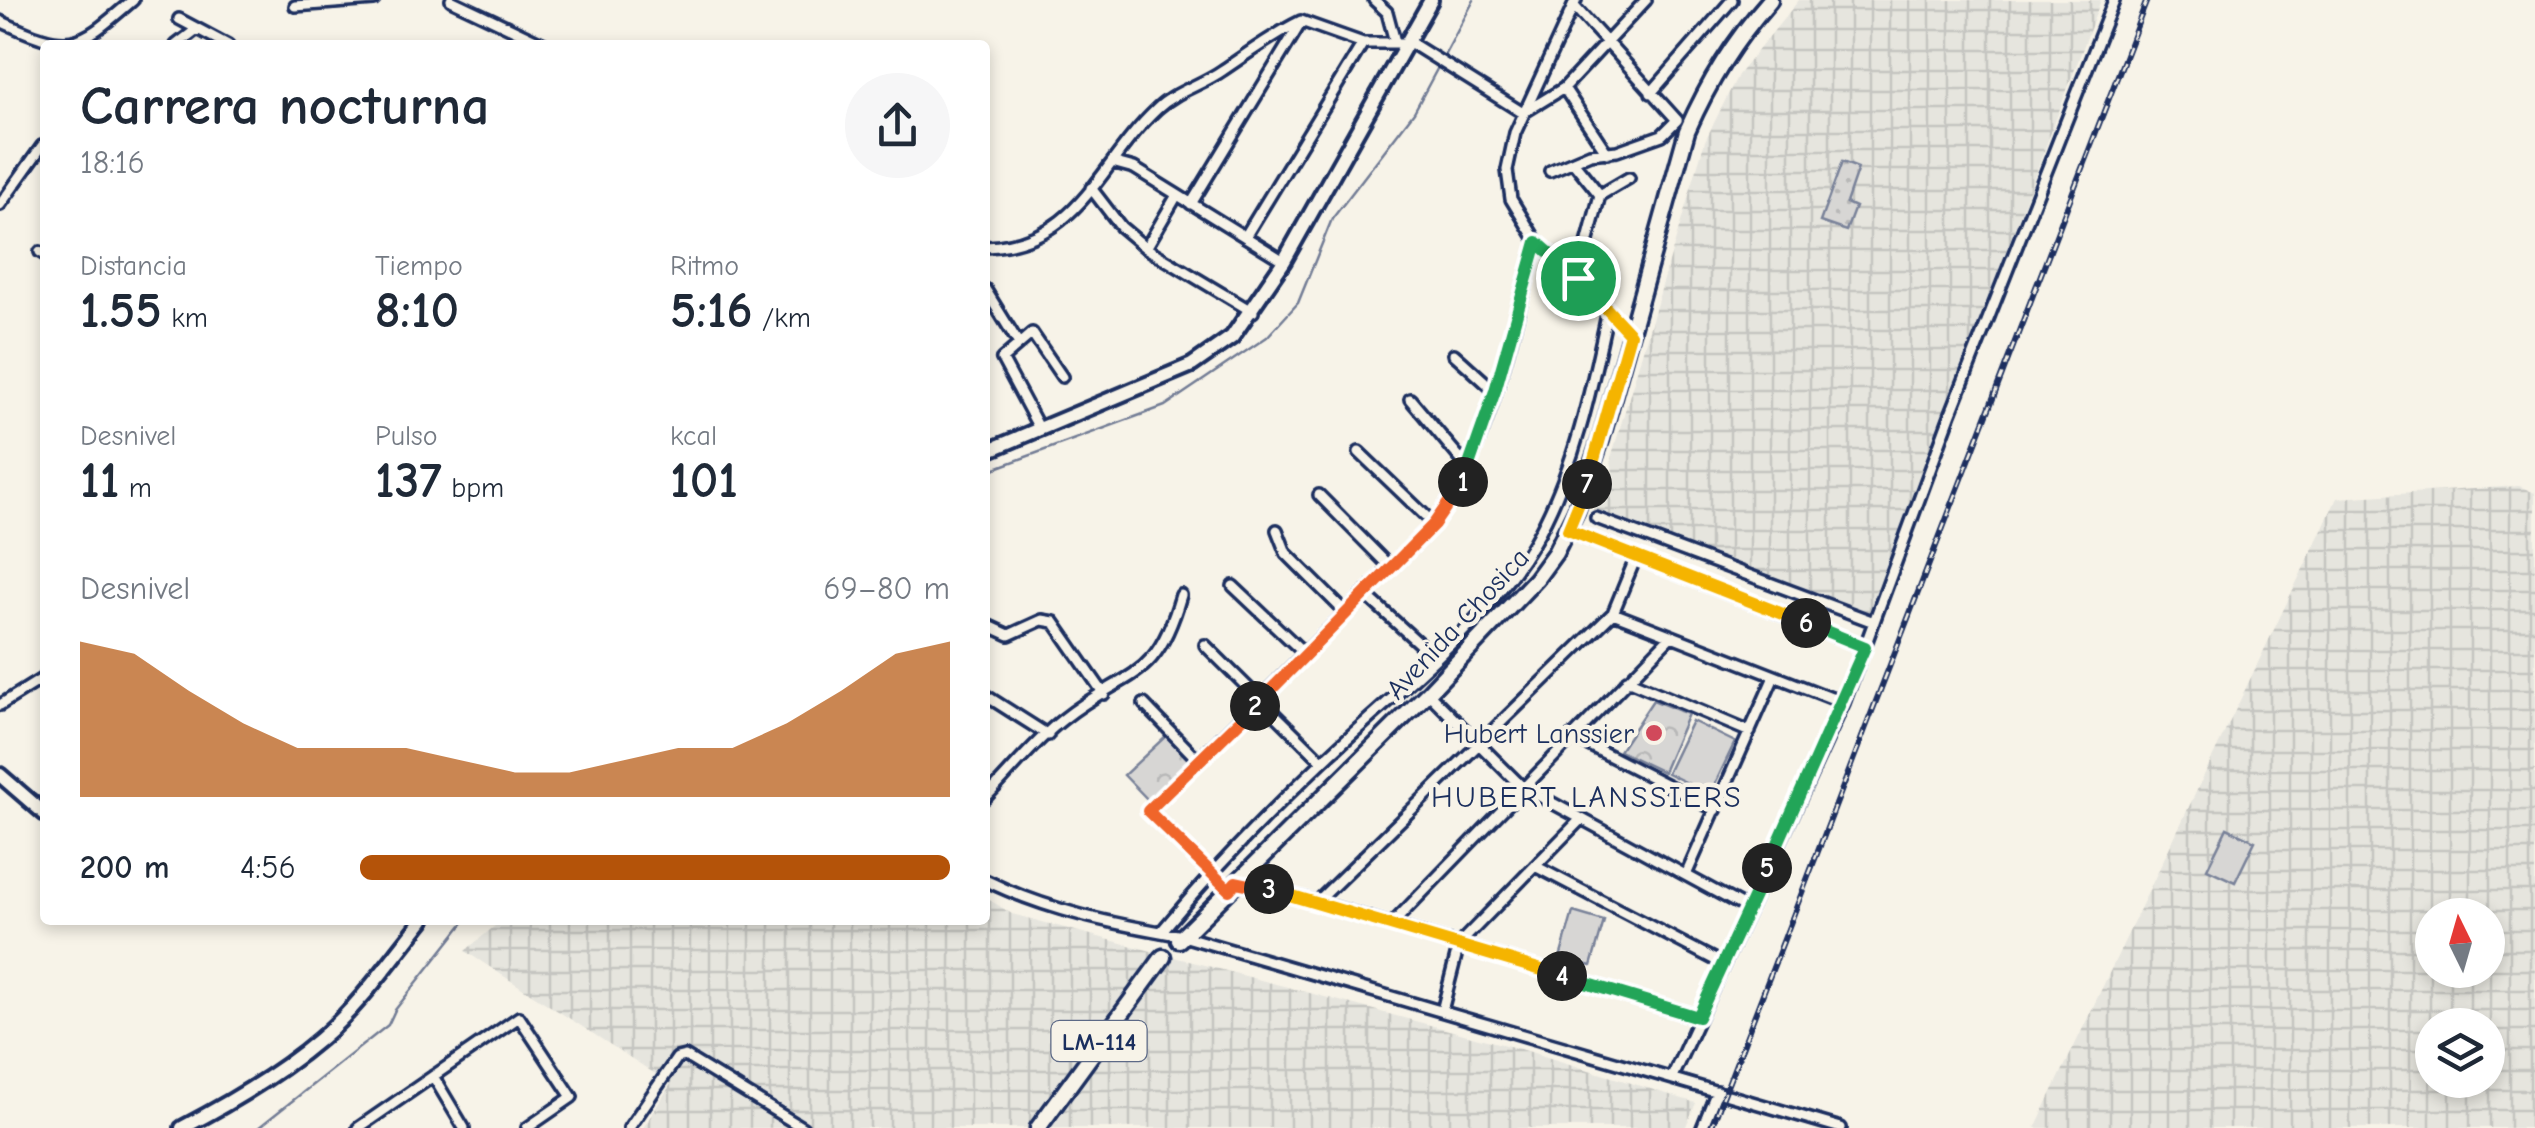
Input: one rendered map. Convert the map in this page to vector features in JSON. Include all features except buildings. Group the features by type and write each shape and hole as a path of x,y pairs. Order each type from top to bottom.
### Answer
{"main road":[{"path":"990,450 1192,365 1232,337 1253,312 1284,261 1431,0"},
{"name":"Avenida Chosica","path":"1038,1128 1163,957 1428,693 1536,579 1568,530 1601,439 1687,131 1726,54 1770,0"},
{"path":"0,776 40,810"},
{"path":"182,1128 274,1074 321,1038 366,992 419,925"}],"street":[{"path":"84,40 133,0"},
{"path":"295,6 374,0"},
{"path":"451,0 535,40"},
{"path":"1374,0 1387,12 1395,42"},
{"path":"1524,112 1564,88 1646,0"},
{"path":"1651,93 1732,0"},
{"path":"1672,1077 1844,703 2114,0"},
{"path":"1550,171 1575,164 1590,154 1607,153 1662,134 1677,120 1605,44 1575,3 1524,112 1507,170 1511,199 1537,242 1578,278 1630,334"},
{"path":"179,19 218,40"},
{"path":"0,21 56,40"},
{"path":"990,245 1035,240 1063,220 1173,96 1302,22 1363,43 1410,43 1524,112"},
{"path":"1191,204 1302,22"},
{"path":"183,40 197,29"},
{"path":"1246,238 1363,43"},
{"path":"1564,88 1607,153"},
{"path":"0,206 40,149"},
{"path":"1112,162 1134,168 1284,261"},
{"path":"1575,164 1600,195"},
{"path":"1578,278 1600,195 1629,178"},
{"path":"1091,188 1120,227 1146,248 1253,312"},
{"path":"1146,248 1177,194"},
{"path":"1537,242 1469,469 1434,524 1148,811 1211,872 1233,886 1317,902 1698,1017"},
{"path":"990,297 1019,344"},
{"path":"1160,932 1211,872 1322,761 1435,658 1514,571 1550,513 1579,428 1608,310"},
{"path":"1040,428 1002,359 1032,334 1062,377"},
{"path":"1454,354 1495,391"},
{"path":"1410,399 1469,469"},
{"path":"1358,452 1434,524"},
{"path":"1319,495 1391,568"},
{"path":"1596,518 1874,622"},
{"path":"1276,530 1286,553 1345,612"},
{"path":"1568,530 1865,647"},
{"path":"1317,902 1613,613 1636,557"},
{"path":"1233,586 1305,654"},
{"path":"990,789 1048,734 1154,660 1170,633 1182,595"},
{"path":"1366,595 1435,658"},
{"path":"1613,613 1773,679 1844,703"},
{"path":"990,626 1009,635 1042,620 1054,622 1104,694"},
{"path":"1392,924 1521,786 1670,637"},
{"path":"1206,645 1322,761"},
{"path":"1686,875 1773,679"},
{"path":"1627,680 1750,732"},
{"path":"0,705 40,681"},
{"path":"1428,693 1521,786 1748,909"},
{"path":"990,698 1048,734"},
{"path":"1144,704 1199,761"},
{"path":"1571,736 1716,810"},
{"path":"1442,1012 1460,944 1580,820"},
{"path":"1536,866 1723,964"},
{"path":"990,882 1020,897 1097,921 1160,932 1841,1128"},
{"path":"358,1128 519,1017 572,1097 527,1128"},
{"path":"629,1128 678,1058 685,1056 803,1128"},
{"path":"432,1076 464,1128"},
{"path":"1702,1128 1717,1090"}],"shaded area":[{"path":"1799,0 2101,0 1870,612 1593,510 1605,473 1613,474 1611,458 1705,141 1738,75"},
{"path":"2519,486 2535,493 2535,1128 2035,1128 2337,498"},
{"path":"990,900 1012,914 1524,1050 1696,1103 1685,1128 643,1128 671,1084 465,951 496,925 990,925"}],"green space":[{"path":"1842,162 1858,168 1846,203 1855,207 1846,231 1820,222"},
{"path":"1653,700 1688,714 1663,772 1619,751"},
{"path":"1692,721 1735,742 1710,794 1667,773"},
{"path":"1168,734 1194,762 1151,803 1124,775"},
{"path":"2227,828 2255,841 2235,882 2207,869"},
{"path":"1573,912 1604,921 1591,966 1560,958"}],"waterway":[{"path":"990,470 1165,406 1267,337 1298,303 1332,219 1414,112 1474,0"},
{"path":"258,1128 388,1025 395,1010 462,925"}],"railway":[{"path":"1711,1128 2147,0"}],"place":[{"name":"Hubert Lanssier","path":"1654,733"}],"district":[{"name":"HUBERT LANSSIERS","path":"1587,797"}],"route":[{"path":"1537,242 1578,278 1630,334 1601,439 1568,530 1865,647 1844,703 1698,1017 1259,886 1236,882 1229,890 1148,811 1366,595 1434,524 1460,487 1495,391 1537,242"}]}
